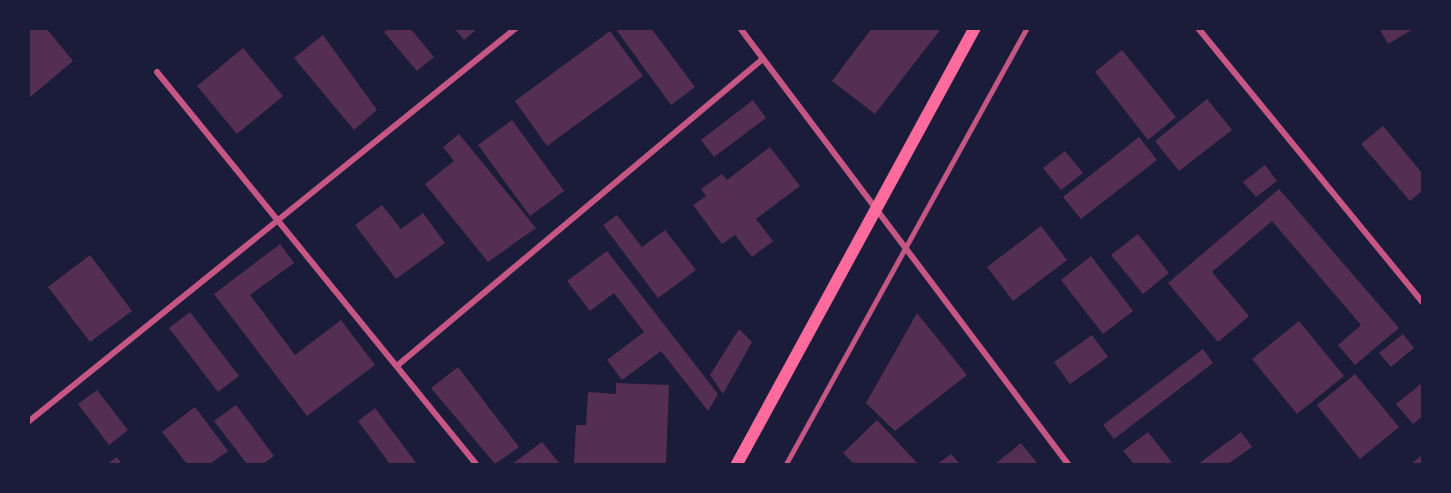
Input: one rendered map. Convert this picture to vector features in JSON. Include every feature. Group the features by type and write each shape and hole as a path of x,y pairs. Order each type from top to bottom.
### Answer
{"main road":[{"path":"737,465 975,28"}],"street":[{"path":"28,422 280,223 516,28"},
{"path":"740,28 1068,465"},
{"path":"1198,28 1422,302"},
{"path":"398,365 763,59"},
{"path":"157,72 398,365 476,465"}],"lane":[{"path":"786,465 1027,28"}],"building":[{"path":"28,28 46,28 73,61 28,99"},
{"path":"389,28 410,28 434,57 417,71 384,32"},
{"path":"454,28 478,28 464,40"},
{"path":"615,28 651,28 695,87 671,105"},
{"path":"872,28 940,30 875,114 832,81"},
{"path":"1379,28 1415,28 1388,44"},
{"path":"610,31 643,76 547,146 515,101"},
{"path":"323,35 377,110 354,130 294,58"},
{"path":"243,48 283,96 237,134 197,86"},
{"path":"1122,50 1176,117 1148,140 1095,72"},
{"path":"1207,99 1232,130 1179,171 1155,141"},
{"path":"753,100 766,118 714,157 701,140"},
{"path":"512,120 564,191 530,216 478,145"},
{"path":"1383,126 1422,173 1422,191 1410,201 1361,144"},
{"path":"459,134 536,228 488,262 425,184 454,161 443,147"},
{"path":"1139,137 1157,160 1081,219 1063,197"},
{"path":"770,147 800,186 756,219 773,241 752,257 735,235 722,244 693,205 706,196 701,189 722,174 727,180"},
{"path":"1065,151 1083,173 1061,190 1043,168"},
{"path":"1265,165 1277,181 1256,197 1243,182"},
{"path":"1279,189 1399,328 1355,365 1338,345 1361,325 1272,221 1212,272 1249,316 1218,342 1168,283"},
{"path":"382,205 401,229 423,213 445,243 396,279 355,225"},
{"path":"617,215 642,247 665,230 696,270 658,298 603,225"},
{"path":"1041,226 1067,260 1013,301 987,267"},
{"path":"1138,234 1169,273 1143,294 1111,255"},
{"path":"280,244 294,263 250,295 295,355 341,320 375,365 307,416 214,294"},
{"path":"607,251 718,394 708,411 661,351 622,380 607,360 644,332 614,293 590,311 567,281"},
{"path":"90,255 132,311 90,342 48,287"},
{"path":"1091,256 1133,311 1103,334 1061,280"},
{"path":"190,312 239,376 218,392 169,328"},
{"path":"917,313 967,375 895,431 866,403"},
{"path":"1299,321 1344,376 1297,414 1252,359"},
{"path":"739,329 752,342 723,394 710,375"},
{"path":"1403,334 1414,348 1391,367 1379,353"},
{"path":"1092,335 1108,357 1070,384 1054,362"},
{"path":"1203,349 1213,363 1114,439 1103,425"},
{"path":"458,367 519,447 495,464 431,388"},
{"path":"1355,374 1399,427 1360,459 1317,405"},
{"path":"616,383 669,385 666,464 574,464 576,425 586,425 588,392 616,394"},
{"path":"1422,383 1422,417 1413,424 1396,404"},
{"path":"97,390 128,430 109,445 78,404"},
{"path":"236,405 274,456 263,464 247,464 214,421"},
{"path":"195,407 228,451 210,464 187,464 162,432"},
{"path":"375,408 417,464 390,464 358,421"},
{"path":"877,420 918,464 854,464 843,453"},
{"path":"1148,432 1173,464 1134,464 1123,451"},
{"path":"1241,432 1252,447 1228,464 1198,464"},
{"path":"542,442 560,464 512,464"},
{"path":"1021,443 1038,464 995,464"},
{"path":"951,454 960,464 937,464"},
{"path":"1422,455 1422,464 1411,464"},
{"path":"117,457 122,464 107,464"}]}
